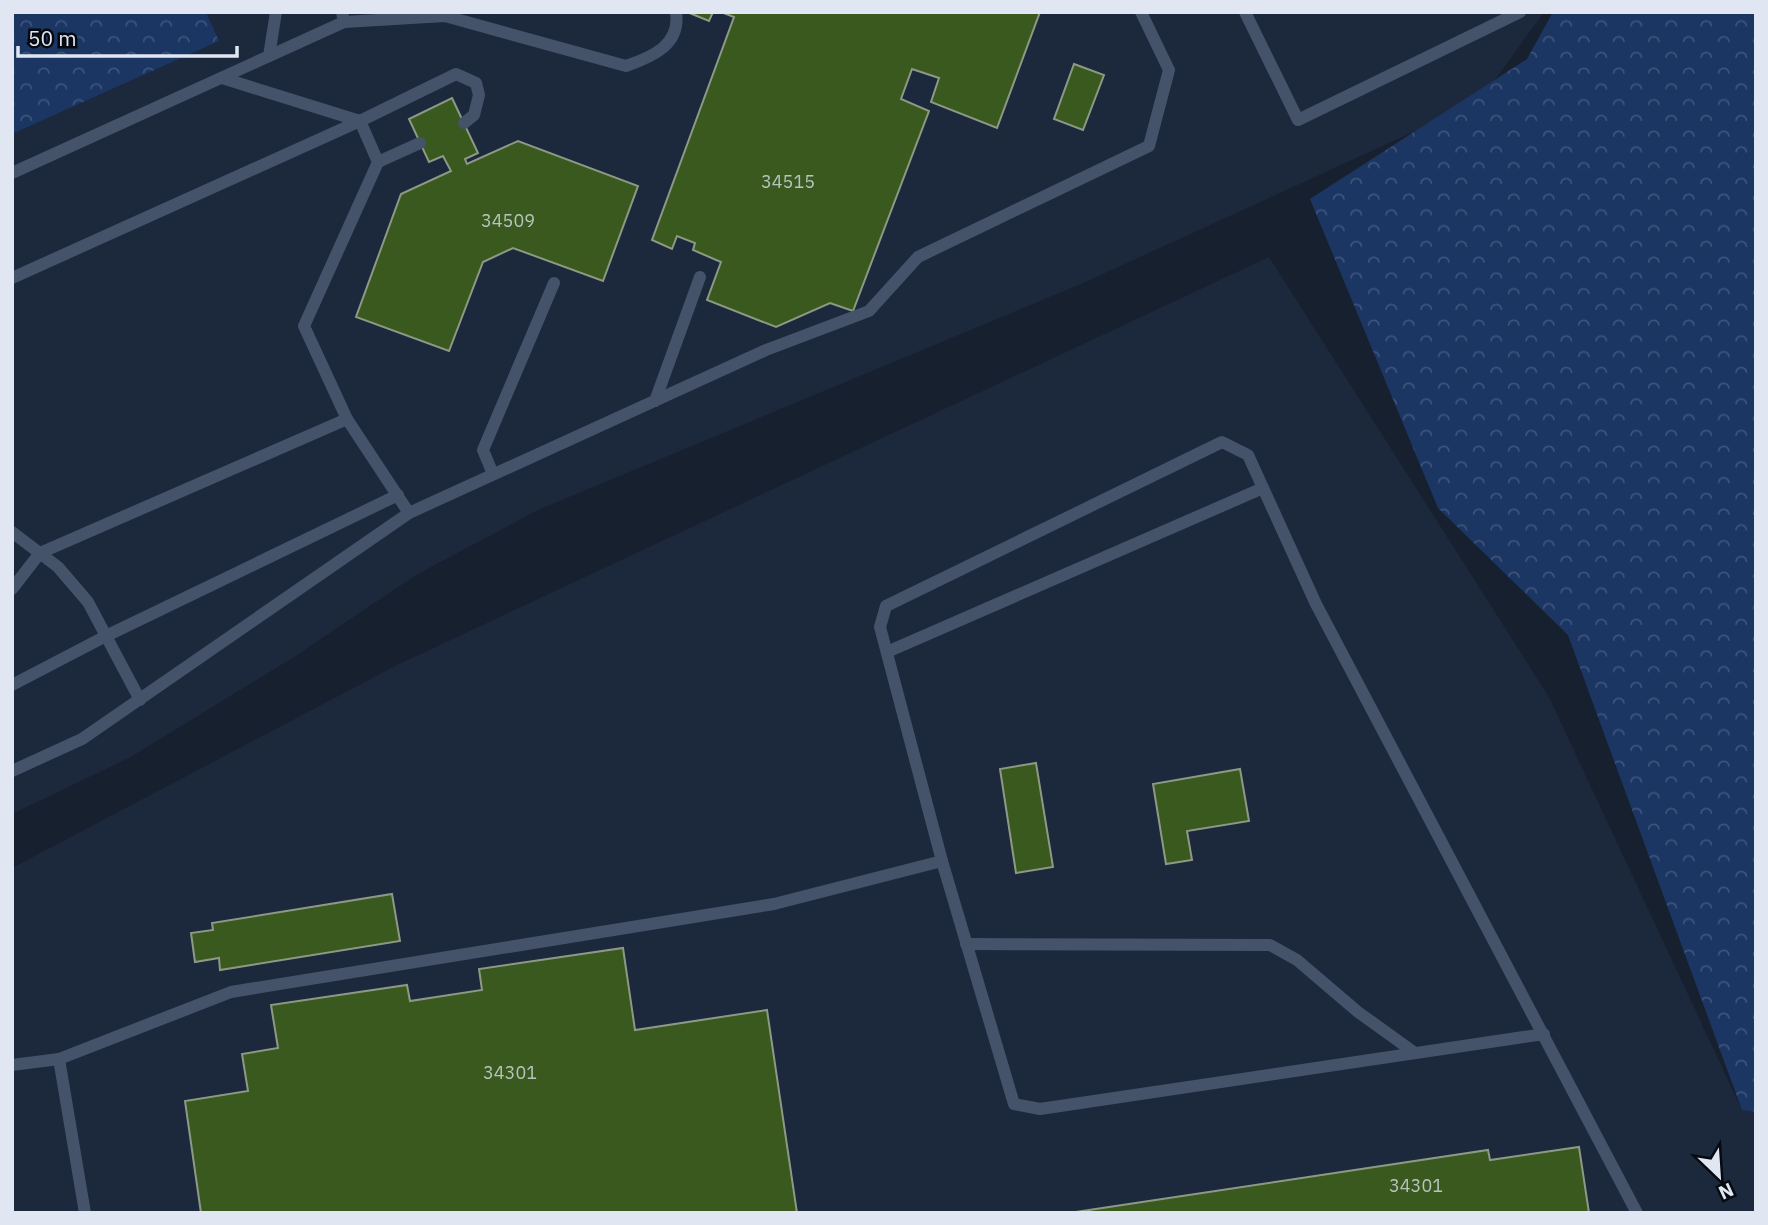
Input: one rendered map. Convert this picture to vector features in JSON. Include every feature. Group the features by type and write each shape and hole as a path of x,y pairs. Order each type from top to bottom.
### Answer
{"lane":[{"path":"269,56 276,12"},
{"path":"12,173 269,56 343,17 448,14 626,66 655,57 673,39 676,12"},
{"path":"12,771 82,739 409,513 766,350 869,311 918,257 1149,146 1169,71 1141,12"},
{"path":"1245,12 1298,120 1520,12"},
{"path":"12,278 360,121 456,74 476,83 479,95 474,115 464,123"},
{"path":"222,78 360,121 378,162"},
{"path":"409,513 346,419 304,326 378,162 420,143"},
{"path":"655,401 700,277"},
{"path":"493,474 483,450 554,283"},
{"path":"12,589 40,553 346,419"},
{"path":"1544,1034 1040,1109 1014,1104 942,861 880,626 886,607 1222,442 1248,455 1316,604 1544,1034 1637,1213"},
{"path":"887,652 1263,488"},
{"path":"12,685 106,636 398,495"},
{"path":"12,532 58,567 88,602 140,700"},
{"path":"12,1065 59,1059 231,992 774,904 942,861"},
{"path":"966,944 1270,945 1297,960 1358,1012 1415,1053"},
{"path":"59,1059 85,1213"}],"shaded area":[{"path":"206,12 1544,12 1479,102 1081,284 538,510 416,575 294,657 129,758 12,814 12,134 219,41"},
{"path":"1269,257 1549,697 1742,1110 1756,1112 1756,1213 12,1213 12,868 397,665"}],"green space":[{"path":"12,12 206,12 219,41 12,134"},
{"path":"1553,12 1756,12 1756,1112 1742,1110 1568,635 1438,508 1310,199 1527,59"}],"building":[{"path":"687,12 713,12 709,21"},
{"path":"721,12 1040,12 997,128 931,102 939,78 912,69 901,99 929,111 853,311 830,303 776,327 707,300 721,262 693,250 695,243 677,236 672,249 652,240 734,17"},
{"path":"1074,64 1104,75 1083,130 1054,119"},
{"path":"452,98 478,153 465,159 467,164 518,141 638,186 603,281 513,248 483,262 449,351 356,317 401,194 451,171 443,156 429,162 409,119"},
{"path":"1036,763 1053,867 1016,873 1000,769"},
{"path":"1240,769 1249,821 1187,831 1192,860 1166,864 1153,784"},
{"path":"392,894 400,941 220,970 219,958 195,962 191,933 213,930 212,923"},
{"path":"623,948 635,1030 767,1010 797,1213 201,1213 185,1101 248,1091 242,1054 278,1048 271,1005 407,985 410,1001 482,990 479,969"},
{"path":"1579,1147 1589,1213 1069,1213 1488,1150 1490,1160"}]}
